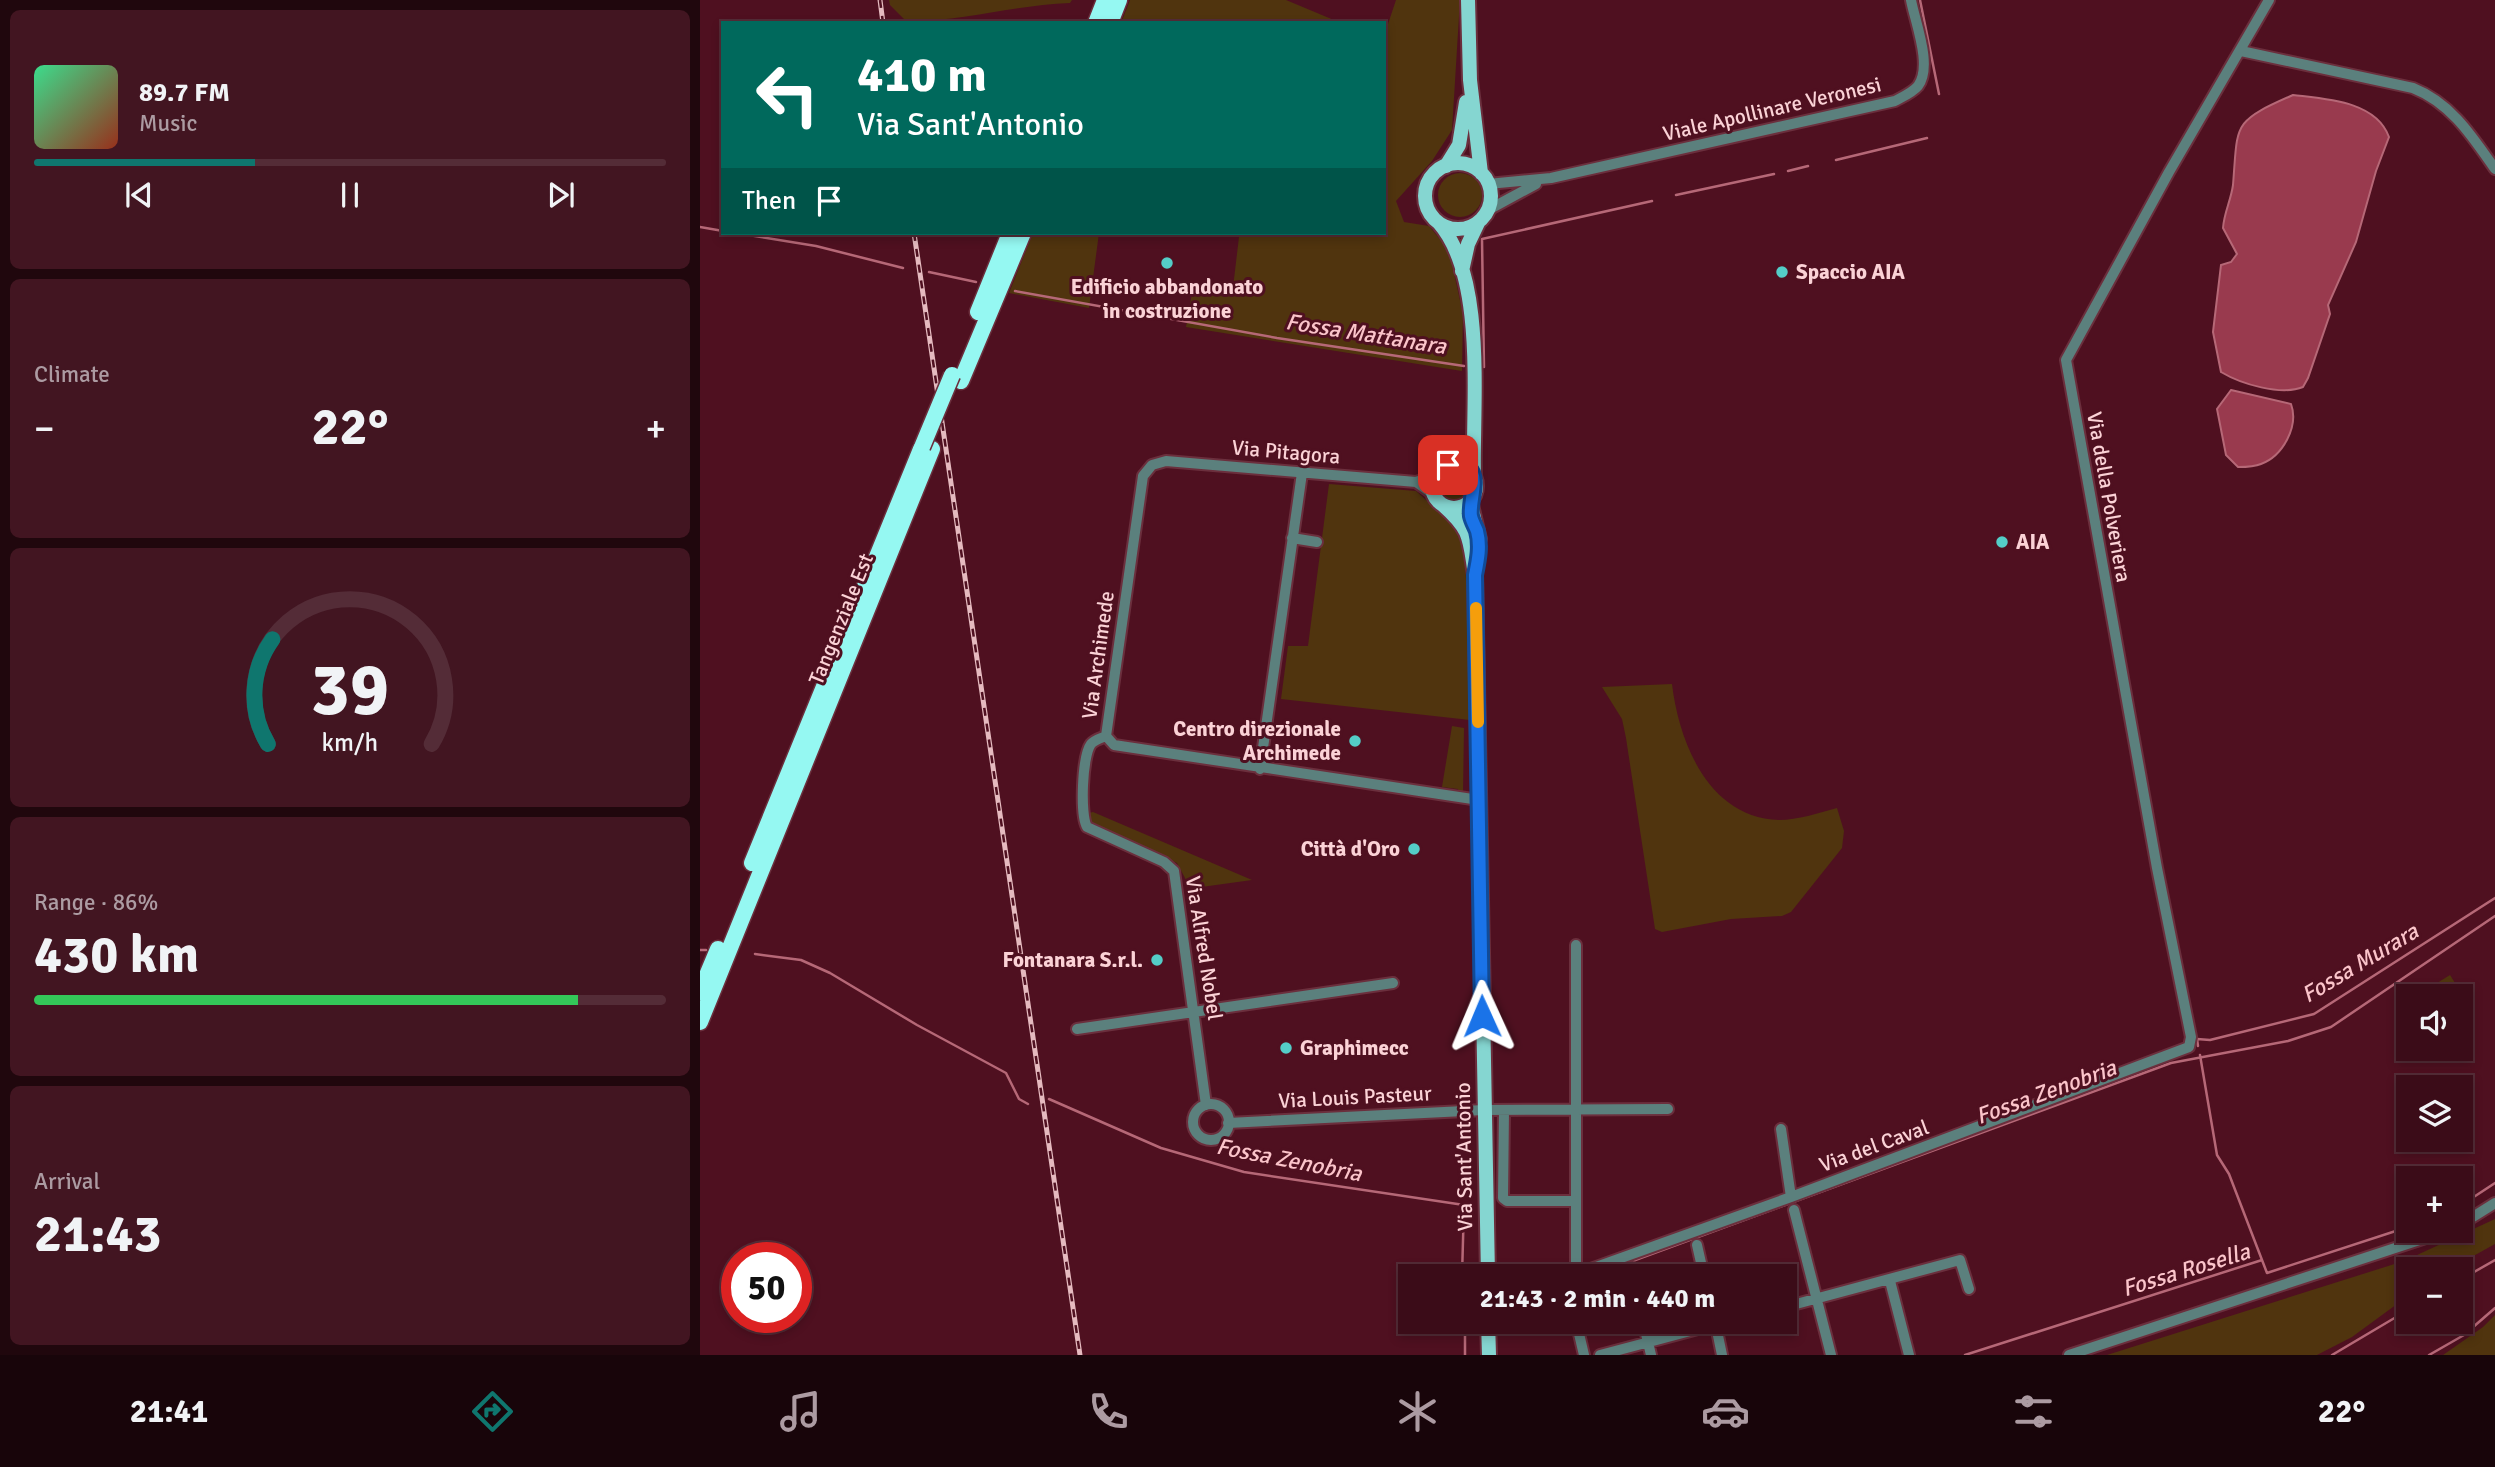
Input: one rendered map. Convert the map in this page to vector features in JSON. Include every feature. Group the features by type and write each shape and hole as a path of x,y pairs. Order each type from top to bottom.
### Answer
{"highway":[{"path":"1097,21 1105,0"},
{"path":"1111,21 1119,0"},
{"name":"Tangenziale Est","path":"700,992 956,378 1009,235"},
{"name":"Tangenziale Est","path":"956,378 1022,235"},
{"name":"Tangenziale Est","path":"700,1022 927,448"}],"main road":[{"name":"Via Sant'Antonio","path":"1462,272 1468,244 1488,209 1470,80 1468,0"},
{"name":"Via Sant'Antonio","path":"1470,80 1459,145 1446,166 1431,178 1426,187 1427,207 1454,245 1473,330 1476,487 1470,501 1479,539 1475,575"},
{"path":"1446,166 1464,164 1484,178"},
{"path":"1439,223 1454,229 1478,223"},
{"name":"Via Sant'Antonio","path":"1436,475 1465,453 1475,413"},
{"path":"1448,465 1460,466 1474,477"},
{"path":"1436,475 1438,500 1460,508 1470,501"},
{"name":"Via Sant'Antonio","path":"1438,500 1464,525 1470,538 1475,575 1488,1264"},
{"path":"1488,1334 1489,1355"}],"street":[{"name":"Viale Apollinare Veronesi","path":"1484,178 1544,179 1901,98 1918,86 1923,62 1910,0"},
{"name":"Via della Polveriera","path":"2189,1047 2191,1037 2157,868 2066,360 2169,172 2269,0"},
{"path":"2241,51 2413,88 2433,96 2463,124 2495,169"},
{"name":"Viale Apollinare Veronesi","path":"1488,209 1544,179"},
{"name":"Via Pitagora","path":"1153,465 1166,461 1416,482 1436,475"},
{"name":"Via Archimede","path":"1153,465 1143,476 1106,736 1114,745 1479,800"},
{"path":"1260,769 1302,473"},
{"path":"1416,482 1438,500"},
{"path":"1292,538 1317,542"},
{"name":"Via Alfred Nobel","path":"1106,736 1095,741 1089,750 1082,815 1087,827 1164,862 1174,871 1196,1010 1206,1105"},
{"path":"1574,1264 1576,945"},
{"path":"1077,1028 1393,983"},
{"name":"Via del Caval","path":"1605,1264 2189,1047"},
{"path":"1206,1105 1222,1108 1228,1123 1219,1138 1202,1138 1193,1123 1196,1111 1206,1105"},
{"name":"Via Louis Pasteur","path":"1228,1123 1484,1110 1668,1109"},
{"path":"1504,1110 1503,1198 1507,1201 1574,1201"},
{"path":"1781,1129 1791,1197"},
{"path":"2473,1217 2495,1203"},
{"path":"1794,1210 1831,1355"},
{"path":"2069,1355 2411,1243"},
{"path":"1697,1245 1701,1264"},
{"path":"1797,1304 1960,1261 1969,1289"},
{"path":"1890,1281 1909,1355"},
{"path":"1579,1334 1584,1355"},
{"path":"1646,1334 1651,1355"},
{"path":"1600,1355 1676,1334"},
{"path":"1717,1334 1722,1355"}],"shaded area":[{"path":"889,0 1072,0 1070,3 947,19 906,21 890,5"},
{"path":"1130,0 1286,0 1336,21 1122,21"},
{"path":"1396,0 1460,0 1452,130 1432,161 1396,201 1404,222 1429,226 1449,250 1463,314 1462,371 1186,327 1192,293 1232,296 1239,237 1229,235 1386,235 1386,30"},
{"path":"2293,95 2334,101 2362,109 2382,125 2389,137 2376,171 2356,242 2328,305 2330,314 2308,378 2303,387 2284,390 2239,381 2221,372 2213,332 2221,265 2231,262 2237,254 2223,228 2233,185 2238,137 2248,119"},
{"path":"1460,173 1476,179 1482,195 1476,211 1460,217 1444,211 1438,195 1444,179"},
{"path":"1032,235 1099,235 1089,308 1009,293"},
{"path":"2231,390 2291,404 2293,422 2287,439 2276,454 2261,464 2238,467 2226,455 2217,409"},
{"path":"1456,471 1467,475 1471,486 1467,497 1456,501 1445,497 1441,486 1445,475"},
{"path":"1329,484 1416,491 1454,525 1465,546 1470,720 1281,699 1288,646 1308,646"},
{"path":"1672,684 1682,730 1690,752 1716,792 1734,806 1755,816 1779,820 1801,818 1837,808 1844,831 1842,848 1791,912 1782,916 1731,919 1662,932 1655,929 1622,719 1602,687"},
{"path":"1452,726 1464,728 1463,793 1459,793 1458,789 1442,787"},
{"path":"1093,812 1252,880 1187,889 1177,863 1092,824 1085,814"},
{"path":"2450,975 2456,984 2435,984"},
{"path":"2495,1219 2495,1244 2472,1257 2413,1257 2443,1243 2473,1243 2473,1229"},
{"path":"2396,1264 2396,1305 2352,1337 2317,1355 2107,1355"},
{"path":"2495,1315 2495,1355 2443,1355 2473,1334"}],"waterway":[{"name":"Fossa Mattanara","path":"1920,0 1939,94"},
{"name":"Fossa Mattanara","path":"1836,160 1927,138"},
{"name":"Fossa Mattanara","path":"1788,171 1808,166"},
{"name":"Fossa Mattanara","path":"1676,195 1774,174"},
{"name":"Fossa Mattanara","path":"1484,367 1482,239 1652,201"},
{"name":"Fossa Mattanara","path":"700,227 721,231"},
{"name":"Fossa Mattanara","path":"748,235 816,246 903,268"},
{"name":"Fossa Mattanara","path":"929,272 976,282"},
{"name":"Fossa Mattanara","path":"1015,291 1277,338 1464,366"},
{"name":"Fossa Murara","path":"2198,1046 2197,1039 2210,1040 2314,1014 2495,898"},
{"name":"Fossa Zenobria","path":"1625,1264 2171,1063 2288,1041 2331,1027 2495,916"},
{"name":"Fossa Zenobria","path":"700,950 706,950"},
{"name":"Fossa Zenobria","path":"755,954 801,960 830,973 917,1025 1006,1073 1019,1099 1028,1104"},
{"name":"Fossa Murara","path":"2200,1055 2217,1155 2229,1174 2262,1260"},
{"name":"Fossa Zenobria","path":"1049,1099 1161,1148 1244,1172 1464,1205 1462,1264"},
{"name":"Fossa Rosella","path":"2473,1197 2495,1183"},
{"name":"Fossa Rosella","path":"1965,1355 2262,1260 2267,1273 2396,1231"},
{"path":"2473,1273 2495,1260"},
{"path":"2429,1355 2464,1335 2495,1308"},
{"path":"2332,1355 2396,1317"},
{"path":"1465,1334 1465,1355"}],"railway":[{"path":"880,0 883,21"},
{"path":"914,235 1080,1355"}],"slow traffic":[{"path":"1476,608 1478,722"}],"place":[{"name":"Edificio abbandonato in costruzione","path":"1167,263"},
{"name":"Spaccio AIA","path":"1782,272"},
{"name":"AIA","path":"2002,542"},
{"name":"Centro direzionale Archimede","path":"1355,741"},
{"name":"Città d'Oro","path":"1414,849"},
{"name":"Fontanara S.r.l.","path":"1157,960"},
{"name":"Graphimecc","path":"1286,1048"}],"route":[{"path":"1448,465 1466,468 1474,477 1476,487 1470,501 1471,517 1479,539 1475,575 1482,1016"}]}
